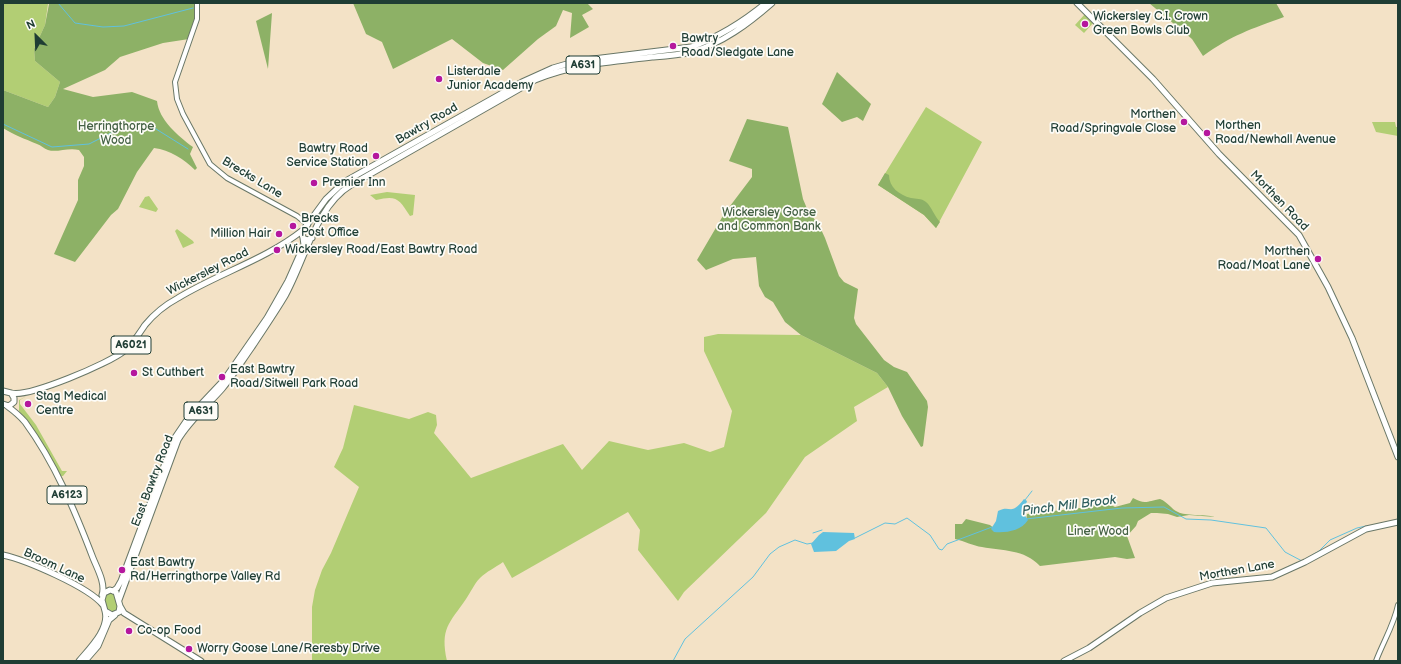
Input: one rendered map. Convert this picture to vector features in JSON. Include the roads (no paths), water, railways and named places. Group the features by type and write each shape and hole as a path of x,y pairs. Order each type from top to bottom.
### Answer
{"main road":[{"name":"Bawtry Road","path":"303,238 307,225 326,199 337,188 367,168 539,74 585,60 684,48 708,41 737,24 766,3"},
{"name":"Bawtry Road","path":"312,238 327,207 338,194 522,87 547,75 594,63 692,52 709,45 742,26 772,3"},
{"name":"Morthen Road","path":"1077,3 1153,79 1220,154 1299,235 1328,287 1352,338 1398,457"},
{"name":"A631","path":"648,53 650,56 660,56"},
{"path":"367,168 371,169 371,174"},
{"path":"307,225 318,225"},
{"name":"Wickersley Road","path":"11,393 19,394 56,383 114,358 129,347 152,318 166,306 198,286 271,252 287,242 307,225"},
{"name":"Wickersley Road","path":"287,242 303,238 307,240 312,238"},
{"name":"East Bawtry Road","path":"112,590 117,588 121,581 174,439 189,417 219,386 277,301 304,245 303,238"},
{"name":"East Bawtry Road","path":"119,600 178,440 192,420 222,389 234,374 270,321 288,290 312,238"},
{"name":"A6021","path":"3,391 11,393"},
{"path":"11,393 14,402"},
{"path":"5,405 14,402 19,394"},
{"name":"A6123","path":"14,402 16,412"},
{"name":"A6123","path":"5,405 16,412 31,431 59,480 80,524 104,587"},
{"name":"Morthen Lane","path":"1064,661 1101,641 1140,613 1166,598 1212,583 1272,577 1305,562 1377,525 1398,522"},
{"name":"Broom Lane","path":"3,555 40,567 100,596 105,610"},
{"path":"100,596 104,587 116,592 120,606 124,613 201,661"},
{"path":"100,596 112,590"},
{"path":"85,661 98,646 110,620 116,614 120,606"},
{"path":"105,610 110,615 124,613"},
{"path":"78,661 99,636 105,619 105,610"}],"street":[{"name":"Brecks Lane","path":"197,3 197,19 175,82 176,93 183,114 210,164 227,178 297,216 307,225"},
{"path":"1376,661 1394,623 1398,605"}],"water":[{"path":"1024,499 1027,501 1023,513 1028,520 1025,524 1008,532 994,532 991,529 996,521 998,511 1002,509 1013,509"},
{"path":"823,532 854,533 855,539 849,541 836,551 814,552 811,544"}],"waterway":[{"path":"58,3 75,23 103,27 124,26 193,8"},
{"path":"3,124 52,147 89,144 131,125 148,124 188,149"},
{"path":"1025,500 1032,491"},
{"name":"Pinch Mill Brook","path":"1026,519 1122,508 1164,507 1186,519 1211,520 1266,528 1285,552 1302,561 1319,551 1330,540 1357,528 1366,526"},
{"name":"Pinch Mill Brook","path":"855,538 885,523 895,524 907,518 930,535 939,549 942,550 947,544 992,527"},
{"path":"813,533 822,530"},
{"name":"Pinch Mill Brook","path":"673,661 685,639 753,577 770,554 779,547 795,540 807,544 813,543"}],"place":[{"name":"Wickersley C.I. Crown Green Bowls Club","path":"1085,24"},
{"name":"Bawtry Road/Sledgate Lane","path":"673,46"},
{"name":"Listerdale Junior Academy","path":"439,79"},
{"name":"Morthen Road/Springvale Close","path":"1184,122"},
{"name":"Morthen Road/Newhall Avenue","path":"1207,133"},
{"name":"Bawtry Road Service Station","path":"376,156"},
{"name":"Premier Inn","path":"314,183"},
{"name":"Brecks Post Office","path":"293,226"},
{"name":"Million Hair","path":"279,234"},
{"name":"Wickersley Road/East Bawtry Road","path":"277,250"},
{"name":"Morthen Road/Moat Lane","path":"1318,259"},
{"name":"St Cuthbert","path":"134,373"},
{"name":"East Bawtry Road/Sitwell Park Road","path":"222,377"},
{"name":"Stag Medical Centre","path":"28,404"},
{"name":"East Bawtry Rd/Herringthorpe Valley Rd","path":"122,570"},
{"name":"Co-op Food","path":"129,631"},
{"name":"Worry Goose Lane/Reresby Drive","path":"189,649"}],"park label":[{"name":"Herringthorpe Wood","path":"116,134"},
{"name":"Wickersley Gorse and Common Bank","path":"769,220"},
{"name":"Liner Wood","path":"1098,532"}]}
